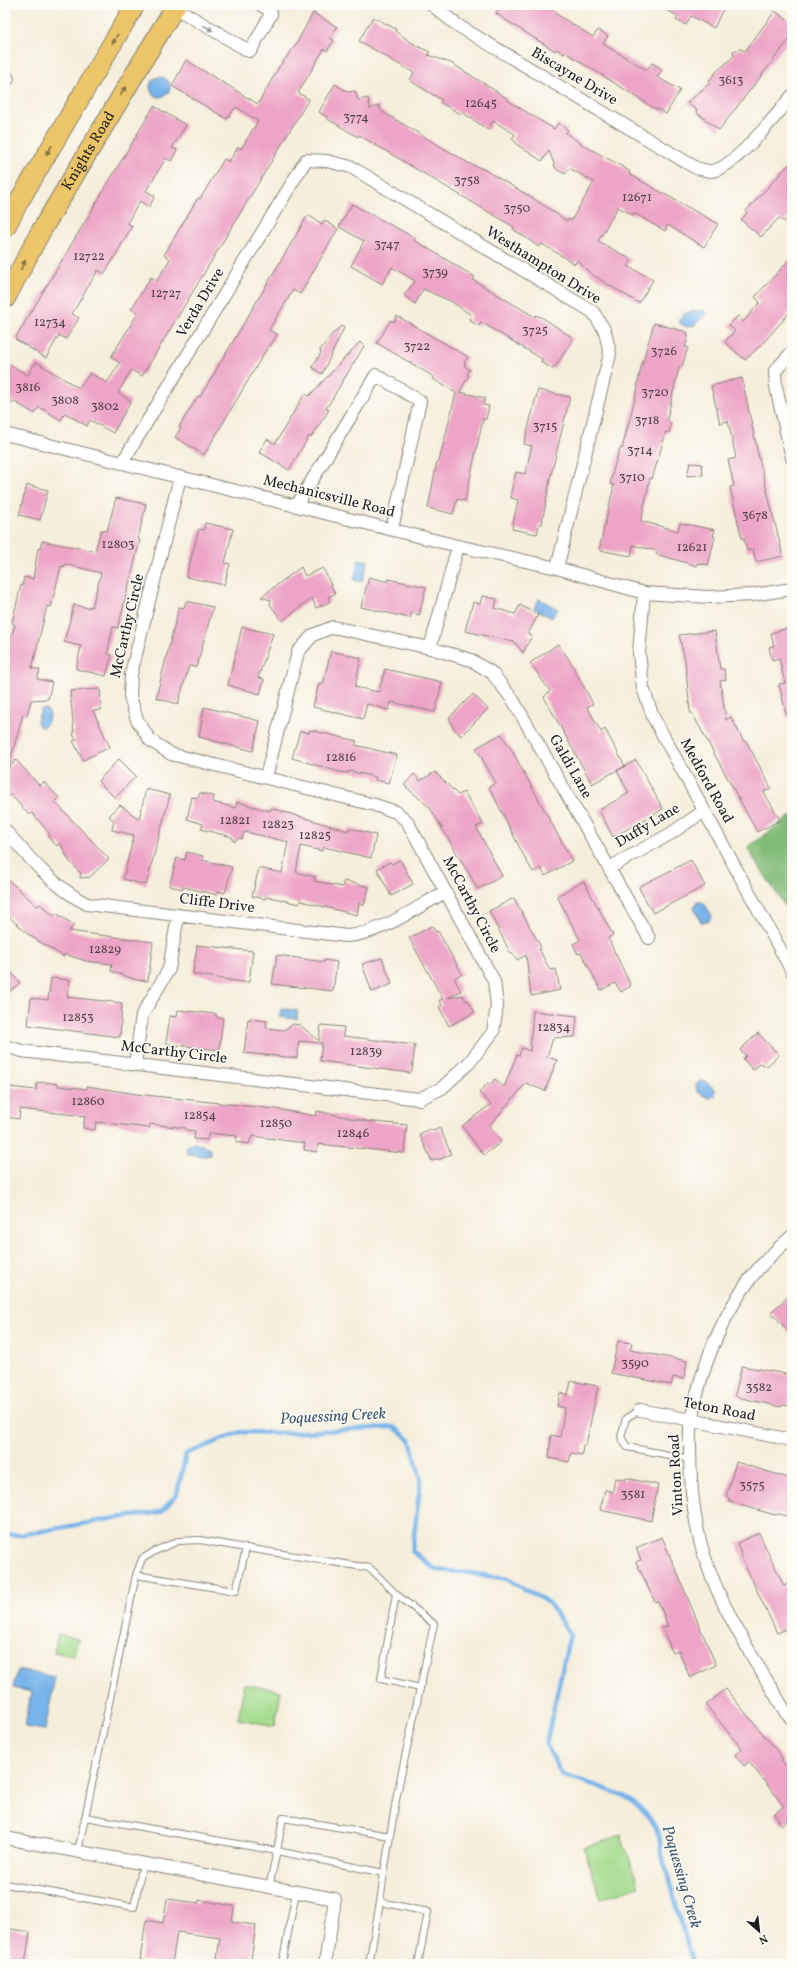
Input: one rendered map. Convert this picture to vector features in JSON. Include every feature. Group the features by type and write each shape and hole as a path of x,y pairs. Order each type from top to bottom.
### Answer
{"main road":[{"path":"5,228 18,203 135,5"},
{"name":"Knights Road","path":"5,299 41,231 173,6"}],"street":[{"path":"173,6 249,51 251,50 271,14 269,10 261,5"},
{"name":"Biscayne Drive","path":"432,5 457,25 696,168 712,171 732,161 766,128 792,96"},
{"name":"Verda Drive","path":"122,463 306,160"},
{"name":"Westhampton Drive","path":"306,160 327,161 351,167 593,312 605,331 610,354 557,568"},
{"path":"792,352 775,371 792,458"},
{"path":"296,505 376,375 420,401 392,529"},
{"name":"Mechanicsville Road","path":"5,434 458,546 557,568 644,593 709,598 752,595 792,589"},
{"name":"McCarthy Circle","path":"5,1046 22,1051 419,1099 442,1088 469,1063 493,1032 497,1006 494,981 407,822 396,812 266,777 171,754 150,740 137,720 130,696 131,674 180,477"},
{"path":"430,648 458,546"},
{"name":"Medford Road","path":"644,593 639,653 643,688 653,717 792,972"},
{"name":"Galdi Lane","path":"266,777 298,652 313,635 333,627 430,648 471,660 492,673 513,700 649,938"},
{"name":"Duffy Lane","path":"609,868 670,834 704,811"},
{"name":"Cliffe Drive","path":"5,830 58,886 71,896 87,904 347,936 358,935 376,930 445,892"},
{"path":"135,1064 142,1015 169,969 178,916"},
{"name":"Vinton Road","path":"792,1236 751,1279 727,1315 709,1352 690,1422 690,1459 694,1514 705,1558 722,1600 752,1656 786,1713 792,1719"},
{"name":"Teton Road","path":"640,1410 690,1422 792,1440"},
{"path":"5,1838 335,1899 325,1964"}],"lane":[{"path":"5,67 11,79 5,89"},
{"path":"640,1410 626,1418 621,1437 627,1447 690,1459"},
{"path":"78,1851 136,1575 142,1559 155,1551 178,1541 200,1540 370,1568 396,1594 434,1624 397,1794 369,1964"},
{"path":"136,1575 236,1591 246,1548"},
{"path":"396,1594 381,1679 420,1688"},
{"path":"85,1817 277,1851 384,1873"},
{"path":"269,1887 283,1818 390,1836"},
{"path":"5,1884 134,1907 143,1863"},
{"path":"282,1964 296,1892"},
{"path":"380,1902 428,1912 418,1964"}],"green space":[{"path":"792,815 792,917 747,848"},
{"path":"58,1634 78,1639 74,1656 54,1652"},
{"path":"244,1684 281,1691 275,1726 238,1719"},
{"path":"621,1835 639,1886 601,1899 584,1848"}],"water":[{"path":"160,77 167,80 170,87 167,94 160,97 153,94 150,87 153,80"},
{"path":"701,310 705,311 706,314 695,325 686,327 680,323 680,319 683,314"},
{"path":"359,559 368,561 362,582 354,580"},
{"path":"539,599 558,609 552,618 534,608"},
{"path":"41,709 46,709 50,714 47,724 43,727 39,726 37,722"},
{"path":"697,901 704,903 712,916 708,922 701,922 694,908"},
{"path":"281,1009 297,1010 297,1019 280,1017"},
{"path":"699,1081 704,1081 715,1089 715,1096 708,1098 697,1091 696,1085"},
{"path":"193,1143 209,1147 210,1155 205,1156 188,1154 186,1149 187,1146"},
{"path":"17,1670 55,1677 45,1730 25,1727 31,1692 13,1688"}],"building":[{"path":"501,5 544,5 593,37 598,30 608,36 603,44 647,70 652,63 662,69 657,77 680,90 666,114 658,109 657,110 565,52 564,54 556,49 555,51 504,19 496,13"},
{"path":"656,5 725,5 714,28 691,16 686,25 676,20 678,16"},
{"path":"775,11 792,23 792,36 719,130 687,103 709,84 709,81 716,72 734,56 733,51 741,49 745,51"},
{"path":"313,13 337,27 330,38 334,40 327,51 324,49 298,93 309,99 142,376 131,370 118,393 131,401 113,433 90,420 87,426 65,413 61,420 39,407 35,414 13,401 5,414 5,362 28,375 36,362 79,388 90,373 107,383 120,363 111,357 138,313 131,309 151,277 157,281 170,259 164,255 198,198 200,199 224,159 229,162 238,147 241,149 258,121 236,107 227,119 172,86 186,60 258,104 279,67 295,46"},
{"path":"373,17 396,29 395,31 417,46 430,52 428,55 451,63 554,129 558,123 568,130 566,133 583,145 623,167 630,172 629,174 718,224 704,247 668,225 665,231 634,213 633,215 618,207 598,241 632,260 628,266 653,280 639,303 591,274 577,260 575,264 542,244 539,247 513,229 514,227 359,135 358,137 326,118 327,117 319,112 335,84 348,92 355,91 358,100 368,98 370,109 379,105 381,111 470,164 483,169 531,197 567,221 568,219 571,221 594,182 569,168 565,174 556,169 549,151 542,161 516,144 517,143 512,139 515,134 493,121 488,130 462,112 461,114 441,103 442,100 412,82 410,80 414,73 359,41"},
{"path":"154,106 186,125 172,148 177,150 171,161 166,158 146,191 155,196 149,207 140,201 127,223 132,226 111,263 104,274 98,270 72,314 79,318 66,339 59,335 46,358 15,339"},
{"path":"792,161 792,213 784,222 779,218 761,237 741,220 747,213 746,211"},
{"path":"352,204 415,238 414,240 475,277 473,280 535,317 536,315 543,318 570,336 573,339 553,369 541,362 542,359 481,322 479,326 469,320 471,315 452,302 423,289 415,304 404,295 415,281 392,267 382,284 351,266 364,241 339,227"},
{"path":"308,215 322,224 324,220 338,229 300,294 293,290 269,330 277,334 275,338 270,346 269,345 204,455 175,437 181,428 179,427 198,396 200,397"},
{"path":"792,257 792,310 762,344 745,360 725,342 735,331 729,325 738,316 743,322 760,302 755,297"},
{"path":"397,316 468,357 464,363 466,364 464,366 470,370 467,374 469,375 460,392 485,398 483,405 489,406 486,419 483,419 465,501 457,499 453,514 428,508 437,461 439,462 456,393 433,379 434,377 377,343 391,320 394,322"},
{"path":"654,323 687,332 688,337 685,347 688,347 682,367 679,367 667,419 671,424 669,433 666,432 652,479 650,478 641,521 678,531 680,523 715,530 713,536 715,537 708,565 697,563 697,566 656,554 657,551 633,545 631,556 599,550 614,485 610,484 614,467 620,448 622,449 638,387 641,368"},
{"path":"341,326 344,328 322,374 312,367 321,353 320,350 333,333"},
{"path":"360,342 364,346 326,409 329,410 311,437 309,436 289,470 259,452 267,439 275,444 305,393 309,396"},
{"path":"742,378 758,454 783,556 756,562 753,549 747,551 744,539 742,539 730,487 734,486 728,460 736,458 728,421 720,423 711,386"},
{"path":"538,390 570,397 550,479 542,524 539,524 537,534 512,529 518,500 511,498 511,492 516,472 525,474 532,446 524,444"},
{"path":"690,463 702,464 703,475 687,476"},
{"path":"27,485 48,490 40,520 19,515"},
{"path":"116,498 146,504 138,539 140,540 118,628 113,627 108,651 108,654 112,655 106,676 76,669 81,646 64,642 74,605 89,608 89,606 92,607 101,573 65,564 64,567 61,566 51,607 47,606 32,668 40,670 37,679 52,682 48,699 31,700 27,715 23,714 9,765 5,765 5,656 15,625 12,623 24,577 33,579 38,548 40,549 42,541 95,551 101,530 107,531"},
{"path":"205,523 233,529 225,563 230,564 224,585 186,577 199,529 204,530"},
{"path":"301,567 305,576 323,568 335,594 328,597 330,602 316,608 312,598 282,621 270,604 271,600 261,597"},
{"path":"369,577 388,582 388,579 426,587 419,615 412,613 410,618 361,607"},
{"path":"482,596 497,599 495,608 515,614 520,605 538,615 528,634 532,636 523,653 514,641 465,631 473,602 480,604"},
{"path":"186,601 213,607 198,662 196,667 189,666 178,704 156,698 179,607 184,608"},
{"path":"242,627 273,634 258,678 264,679 260,694 228,685"},
{"path":"792,627 792,717 787,718 779,684 785,683 779,658 772,660 769,647 774,646 771,633"},
{"path":"715,631 720,669 724,669 726,680 720,681 726,720 731,717 744,742 746,741 752,752 771,788 764,792 780,820 757,832 692,713 690,712 685,660 679,635"},
{"path":"558,644 570,661 593,704 587,707 601,732 605,729 625,766 592,784 544,697 550,691 530,663"},
{"path":"331,651 361,658 355,687 379,692 385,669 442,682 435,712 391,702 389,710 367,704 363,719 313,707 319,683 323,684"},
{"path":"100,689 101,710 93,711 110,747 83,760 73,741 76,740 73,734 70,691"},
{"path":"473,694 488,709 461,736 454,729 449,718"},
{"path":"204,707 260,721 253,751 199,737"},
{"path":"310,730 357,741 355,745 397,755 389,783 375,780 376,777 349,771 348,773 340,772 292,758 300,731 309,733"},
{"path":"501,734 510,747 572,861 545,876 541,868 533,872 527,862 489,787 496,783 476,748"},
{"path":"119,759 136,776 115,798 98,781"},
{"path":"16,760 40,786 44,782 59,798 55,802 109,859 90,877 80,878 81,873 69,861 60,843 57,846 48,837 50,834 32,813 29,815 11,795 5,800 5,771"},
{"path":"636,760 663,809 613,837 599,810 629,793 617,771"},
{"path":"435,772 458,795 464,792 483,824 476,827 502,876 478,889 430,808 404,785 414,774 420,781"},
{"path":"146,789 170,795 146,885 123,879 134,835 112,830 114,821 109,816 120,805 139,819"},
{"path":"200,793 214,796 213,802 236,808 237,802 270,811 271,808 348,831 349,828 376,835 371,858 324,847 322,851 301,846 296,872 315,877 314,881 342,887 344,881 369,887 364,905 359,903 357,915 301,901 299,904 274,898 266,897 265,899 252,896 259,868 282,873 288,842 244,832 242,839 239,838 234,842 232,837 201,829 203,824 187,819 192,797 198,798"},
{"path":"187,852 203,856 202,860 232,867 225,893 218,891 217,895 184,887 183,889 169,886 177,858 185,860"},
{"path":"400,860 413,884 391,896 377,869 390,862 392,864"},
{"path":"691,860 705,886 653,913 639,888 640,886"},
{"path":"5,877 37,906 40,904 54,916 56,913 74,925 69,931 153,942 148,981 137,980 111,971 112,964 86,961 64,954 64,957 29,935 5,913"},
{"path":"584,882 613,935 608,938 631,986 621,992 615,983 601,990 581,953 578,954 573,944 580,940 557,896"},
{"path":"514,898 541,947 539,949 550,970 556,969 560,990 531,996 526,955 517,960 513,953 511,954 489,911"},
{"path":"432,926 436,932 438,931 462,974 454,978 461,991 448,998 463,995 466,1001 468,1000 475,1012 449,1026 439,1007 442,1005 439,1000 443,999 409,938"},
{"path":"197,945 253,951 249,982 193,974"},
{"path":"277,955 324,962 325,960 337,962 333,991 272,984"},
{"path":"382,958 392,984 372,992 362,964"},
{"path":"5,965 20,983 5,995"},
{"path":"51,978 70,980 67,997 122,1003 120,1037 28,1025 31,998 48,1000"},
{"path":"178,1010 216,1014 216,1017 223,1018 219,1050 168,1044 166,1042 170,1016 177,1017"},
{"path":"533,1011 577,1016 575,1037 553,1038 547,1057 557,1060 545,1091 526,1083 489,1126 501,1142 484,1155 462,1126 491,1104 479,1093 488,1083 490,1085 495,1079 504,1087 517,1055 519,1056 522,1048 530,1051"},
{"path":"248,1019 267,1021 266,1028 284,1030 293,1024 300,1025 319,1041 321,1025 344,1027 343,1036 415,1045 412,1071 410,1073 320,1061 322,1043 299,1041 297,1058 244,1053"},
{"path":"758,1033 779,1055 766,1067 761,1063 753,1070 743,1059 746,1056 740,1050"},
{"path":"45,1082 58,1084 58,1086 87,1089 87,1086 136,1094 275,1109 316,1116 317,1111 365,1121 407,1125 404,1153 318,1144 317,1152 304,1150 305,1143 252,1136 249,1144 236,1142 237,1136 209,1133 207,1140 194,1139 195,1131 186,1130 186,1128 150,1124 149,1128 96,1122 95,1130 83,1128 85,1116 20,1109 19,1119 5,1117 5,1090 8,1090 9,1087 36,1090 37,1083"},
{"path":"440,1128 451,1154 439,1160 438,1158 432,1161 419,1134 430,1129 433,1131"},
{"path":"792,1293 792,1335 771,1312"},
{"path":"618,1341 632,1343 630,1350 687,1361 684,1379 673,1377 671,1385 611,1373"},
{"path":"742,1366 792,1375 792,1406 782,1405 781,1407 737,1397 735,1395"},
{"path":"571,1381 598,1386 586,1445 583,1445 582,1455 571,1453 569,1462 549,1458 551,1435 560,1437 565,1408 557,1406 560,1393 568,1395"},
{"path":"736,1462 792,1479 792,1517 780,1514 775,1515 729,1502 730,1499 726,1497"},
{"path":"615,1478 625,1480 626,1478 658,1485 651,1521 600,1510 605,1490 613,1492"},
{"path":"759,1533 784,1586 792,1581 792,1627 777,1633 743,1561 737,1543"},
{"path":"662,1537 716,1665 690,1678 679,1651 673,1653 671,1649 662,1628 668,1626 658,1601 655,1602 636,1562 641,1560 636,1548"},
{"path":"726,1689 783,1759 781,1760 792,1774 792,1817 782,1825 774,1814 784,1806 749,1762 744,1766 735,1755 742,1749 706,1705"},
{"path":"167,1899 199,1903 199,1900 234,1906 232,1922 256,1925 251,1960 245,1959 244,1964 216,1964 220,1938 177,1932 172,1964 140,1960 146,1920 163,1923"},
{"path":"5,1928 30,1932 25,1964 5,1964"}],"waterway":[{"name":"Poquessing Creek","path":"5,1534 20,1535 110,1519 161,1512 177,1494 186,1454 240,1432 285,1433 394,1427 410,1440 421,1479 412,1551 436,1570 464,1572 507,1579 549,1603 570,1634 546,1744 562,1775 590,1783 618,1794 642,1809 651,1820 660,1837 661,1851 693,1964"}]}
